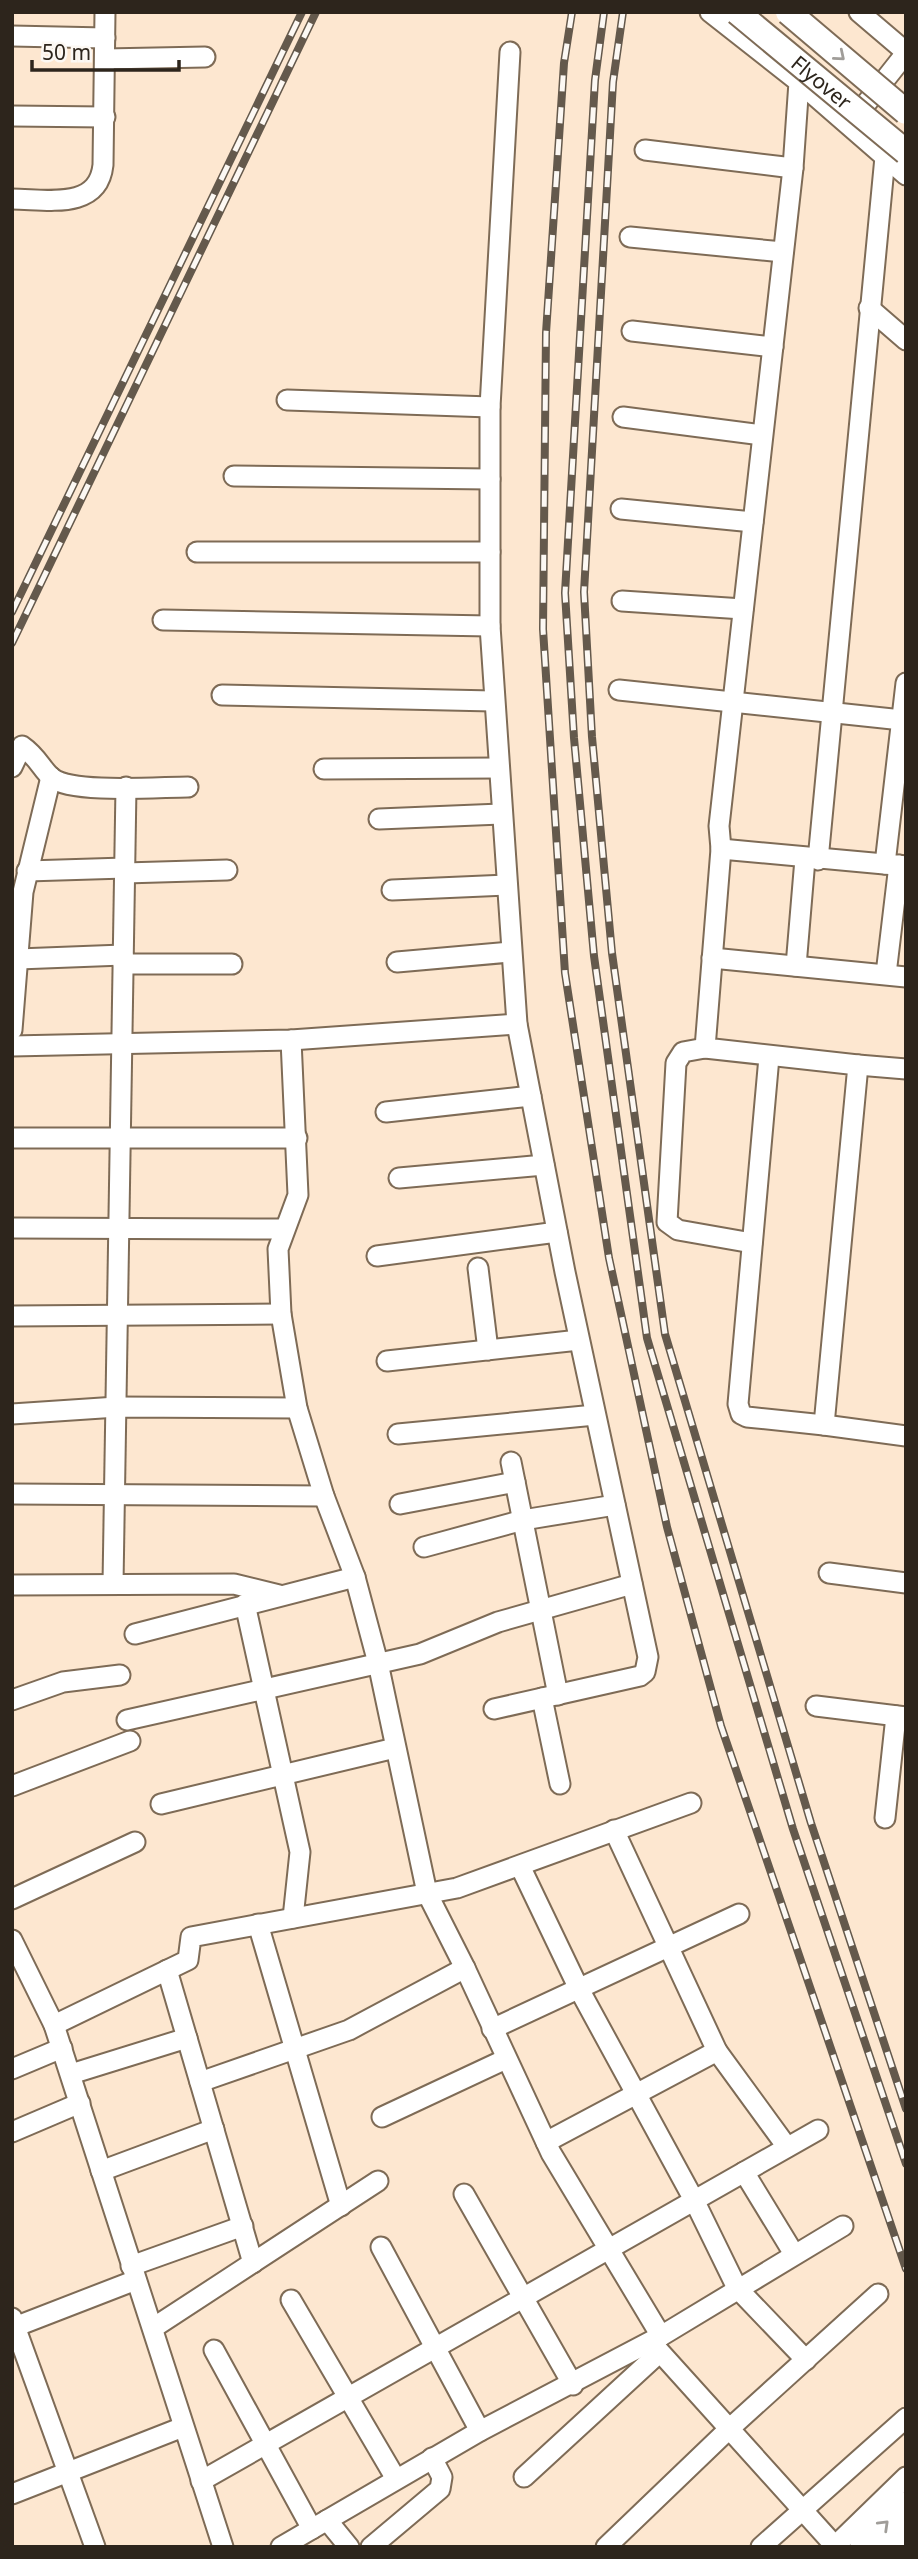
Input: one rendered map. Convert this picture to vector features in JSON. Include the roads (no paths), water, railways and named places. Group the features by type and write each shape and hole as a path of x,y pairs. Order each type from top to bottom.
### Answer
{"main road":[{"name":"Flyover","path":"737,12 895,155"},
{"name":"Flyover","path":"788,12 906,111"},
{"path":"862,2547 906,2504"},
{"path":"889,2547 906,2530"}],"street":[{"path":"12,199 74,200 93,189 102,175 105,12"},
{"path":"710,12 799,82 849,126 895,155 906,175"},
{"path":"849,126 906,53 859,12"},
{"path":"12,36 105,38"},
{"path":"494,1709 640,1676 645,1672 648,1657 579,1340 517,1024 490,626 490,407 510,52"},
{"path":"105,60 205,57"},
{"path":"705,1048 721,849 719,826 774,347 793,168 799,82"},
{"path":"12,116 104,117"},
{"path":"645,150 793,168"},
{"path":"796,966 834,714 869,308 895,155"},
{"path":"630,237 783,252"},
{"path":"869,308 906,340"},
{"path":"632,331 774,347"},
{"path":"287,400 490,407"},
{"path":"623,417 762,435"},
{"path":"233,476 490,479"},
{"path":"621,509 753,522"},
{"path":"197,552 490,552"},
{"path":"622,601 743,609"},
{"path":"163,620 490,626"},
{"path":"886,974 897,865 902,720 906,683"},
{"path":"619,690 902,720"},
{"path":"222,695 493,701"},
{"path":"12,767 22,746 37,756 51,778 73,787 188,788"},
{"path":"324,769 498,768"},
{"path":"12,1030 16,949 27,872 51,778"},
{"path":"113,1584 126,787"},
{"path":"379,819 501,814"},
{"path":"721,849 897,865"},
{"path":"27,872 227,870"},
{"path":"393,890 507,885"},
{"path":"16,949 123,960 232,964"},
{"path":"397,962 511,952"},
{"path":"712,958 906,977"},
{"path":"12,1046 291,1040 517,1024"},
{"path":"291,1040 298,1195 278,1249 281,1314 297,1408 324,1496 355,1577 378,1663 427,1894 465,1968 545,2142 610,2250 657,2343 729,2429 835,2546 906,2477"},
{"path":"752,1243 678,1230 667,1222 676,1063 682,1052 705,1048 906,1069"},
{"path":"768,1056 739,1410 753,1418 906,1436"},
{"path":"824,1425 858,1065"},
{"path":"386,1112 531,1096"},
{"path":"12,1138 297,1138"},
{"path":"399,1178 544,1165"},
{"path":"12,1228 284,1229"},
{"path":"377,1256 557,1232"},
{"path":"478,1268 488,1350"},
{"path":"12,1316 281,1314"},
{"path":"387,1361 579,1340"},
{"path":"12,1414 117,1407 297,1408"},
{"path":"398,1434 596,1415"},
{"path":"511,1462 540,1610 560,1784"},
{"path":"400,1504 515,1482"},
{"path":"12,1494 324,1496"},
{"path":"424,1547 523,1520 615,1505"},
{"path":"829,1573 906,1583"},
{"path":"135,1634 355,1577"},
{"path":"12,1585 234,1584 279,1595"},
{"path":"127,1720 420,1654 498,1622 632,1584"},
{"path":"245,1604 285,1774 301,1862 293,1918"},
{"path":"12,1700 63,1682 120,1675"},
{"path":"817,1706 901,1717 885,1818"},
{"path":"12,1786 130,1741"},
{"path":"162,1804 395,1748"},
{"path":"54,2025 188,1960 191,1937 457,1888 521,1868 614,1830 691,1803"},
{"path":"614,1830 717,2051 787,2147"},
{"path":"12,1899 135,1842"},
{"path":"521,1868 579,1989 694,2200 737,2288 806,2360"},
{"path":"492,2029 739,1914"},
{"path":"258,1924 341,2206"},
{"path":"12,1940 54,2025 62,2048 223,2547"},
{"path":"200,2082 349,2030 465,1968"},
{"path":"167,1970 254,2263"},
{"path":"71,2074 187,2038"},
{"path":"12,2068 62,2048"},
{"path":"545,2142 635,2092 717,2051"},
{"path":"382,2117 506,2059"},
{"path":"12,2132 80,2103"},
{"path":"101,2171 214,2129"},
{"path":"201,2481 818,2130"},
{"path":"744,2172 794,2255"},
{"path":"153,2328 378,2181"},
{"path":"464,2194 573,2385"},
{"path":"95,2547 13,2324 243,2226"},
{"path":"281,2547 480,2431 657,2343 737,2288 842,2226"},
{"path":"381,2247 480,2431"},
{"path":"606,2547 729,2429 878,2294"},
{"path":"291,2300 396,2479"},
{"path":"524,2477 657,2343"},
{"path":"214,2350 266,2444 320,2524 349,2547"},
{"path":"761,2547 906,2418"},
{"path":"12,2494 183,2427"},
{"path":"370,2547 440,2489 442,2477 432,2458"}],"railway":[{"path":"12,612 302,12"},
{"path":"12,643 316,12"},
{"path":"572,12 564,63 546,333 543,629 565,973 609,1258 667,1527 721,1726 906,2269"},
{"path":"604,12 595,80 565,593 574,738 594,956 647,1338 793,1829 906,2164"},
{"path":"623,12 613,82 584,592 592,737 612,953 665,1334 811,1823 906,2109"}]}
